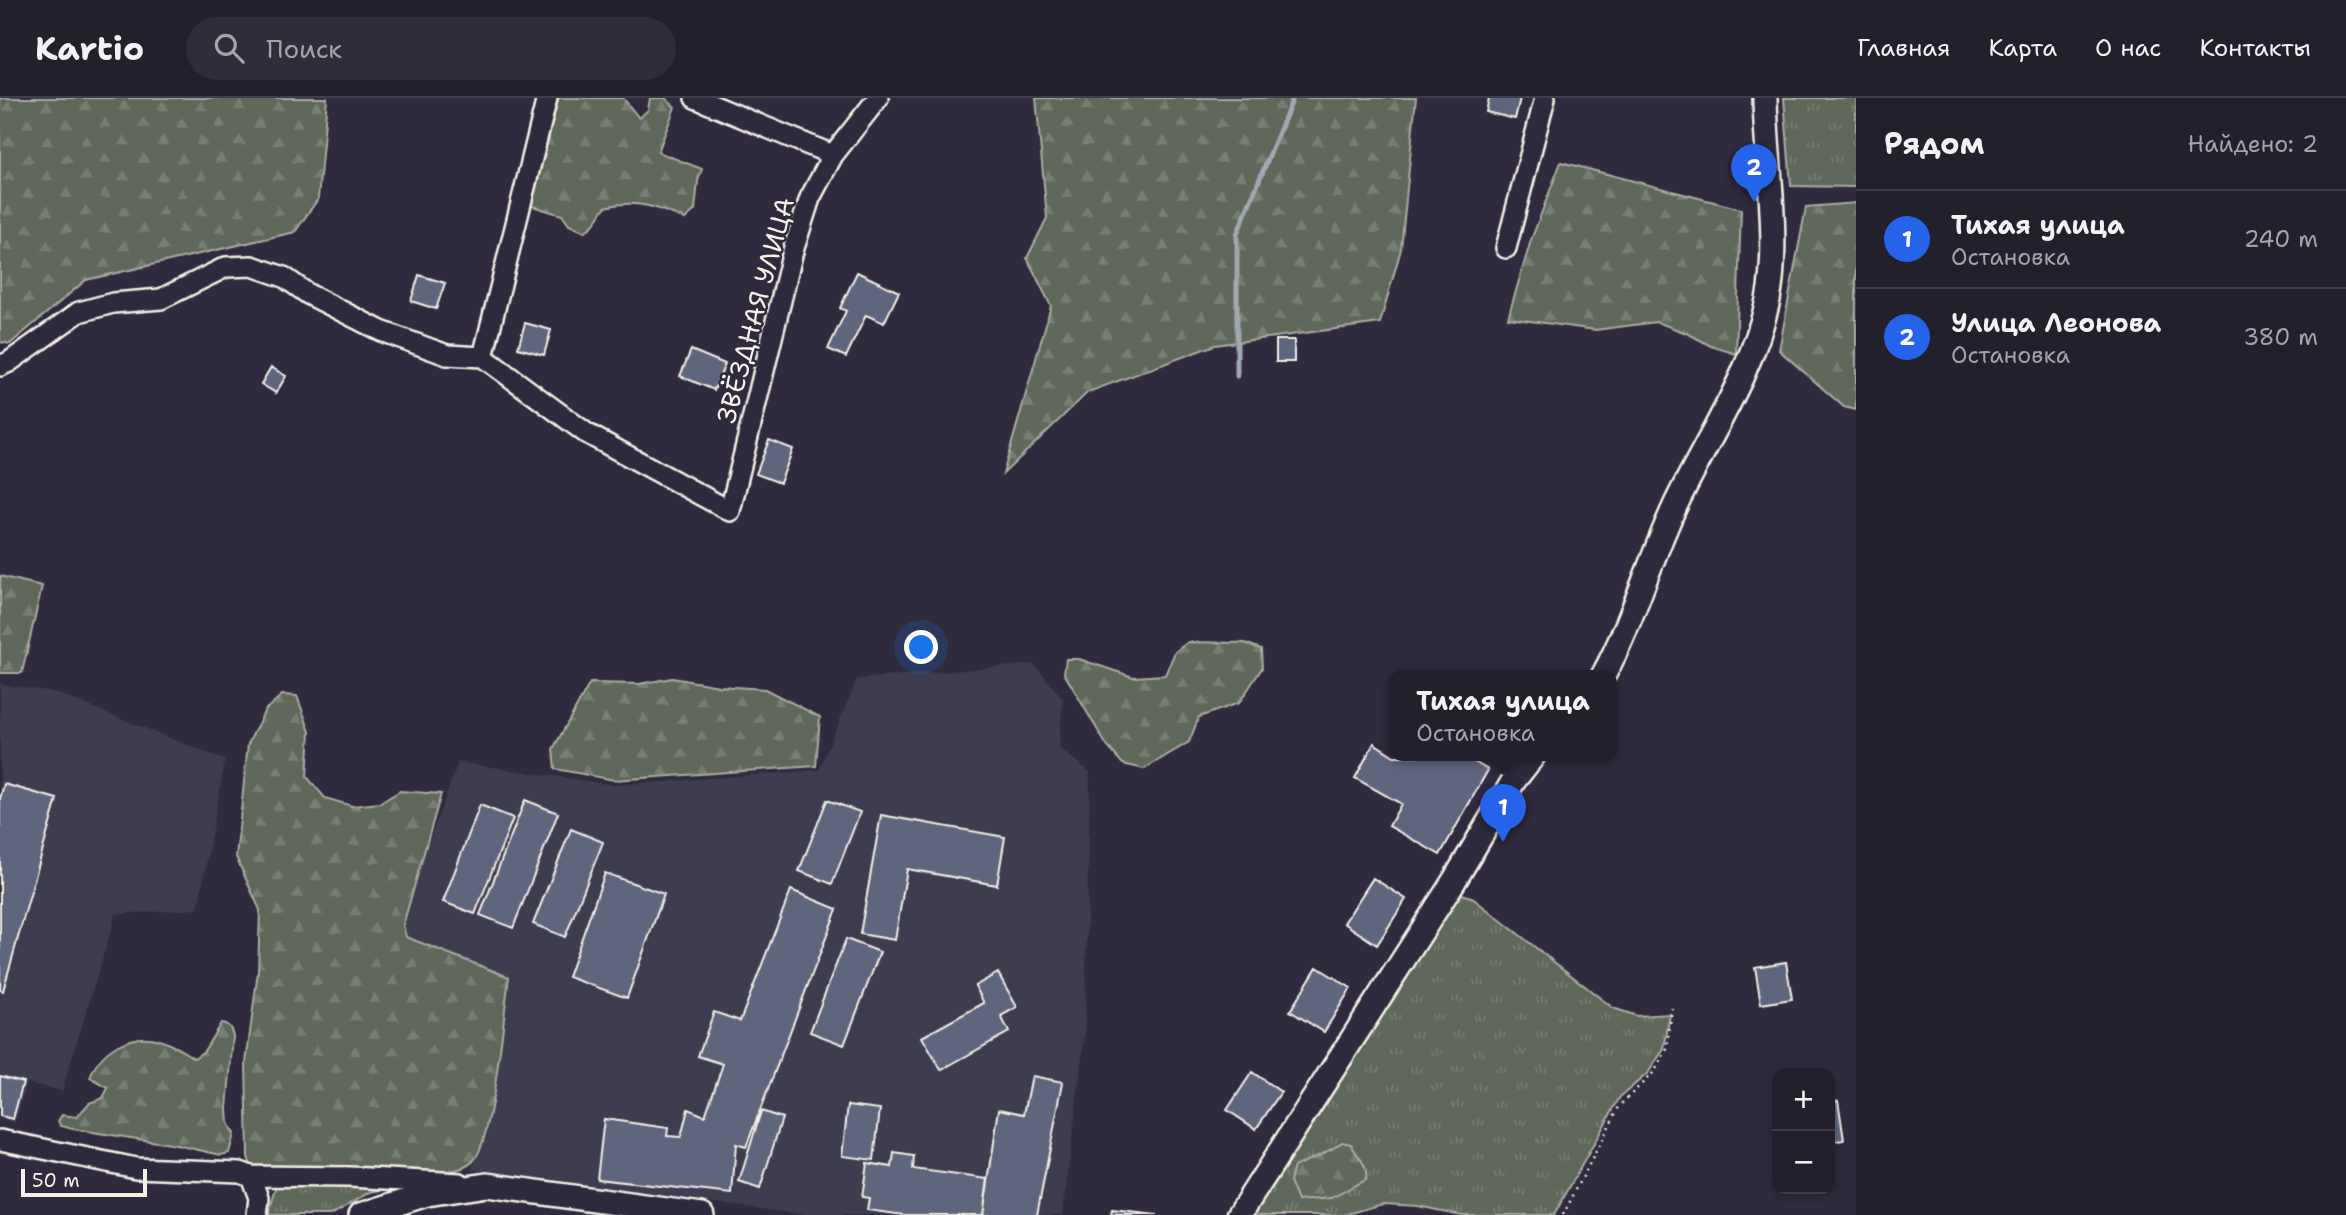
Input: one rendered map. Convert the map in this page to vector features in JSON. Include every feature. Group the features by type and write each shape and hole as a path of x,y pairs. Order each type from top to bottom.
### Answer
{"street":[{"path":"0,366 79,312 113,303 161,299 226,267 251,266 284,277 308,294 381,331 447,355 483,357 547,98"},
{"path":"695,98 833,155"},
{"name":"ЗВЁЗДНАЯ УЛИЦА","path":"483,357 586,433 730,511 793,251 810,198 833,155 878,98"},
{"path":"1506,247 1545,98"},
{"path":"1606,670 1630,621 1676,505 1719,426 1750,355 1768,300 1773,251 1765,98"},
{"path":"1239,1215 1454,881 1514,780 1529,761"},
{"path":"0,1140 136,1168 240,1172 251,1176 350,1177 487,1185 702,1215"},
{"path":"251,1176 259,1198 257,1215"},
{"path":"361,1215 427,1194 487,1185"}],"path":[{"path":"1563,1215 1620,1105 1655,1072 1667,1049 1672,1008"}],"shaded area":[{"path":"1034,664 1063,699 1059,748 1090,772 1085,1034 1063,1215 805,1215 472,1170 500,980 394,938 458,762 615,785 819,770 857,679"},
{"path":"0,684 54,692 225,760 198,909 116,914 62,1091 27,1083 15,1123 0,1119"}],"green space":[{"path":"0,98 327,98 318,199 295,232 86,280 10,344 0,342"},
{"path":"552,98 623,98 639,118 648,110 650,98 665,98 675,107 658,152 702,169 695,210 685,219 646,205 605,207 585,232 569,225 562,215 529,205"},
{"path":"1036,98 1416,98 1401,249 1380,323 1215,345 1088,392 1003,474 1051,306 1027,258 1047,218"},
{"path":"1784,98 1856,98 1856,187 1791,186"},
{"path":"1561,162 1741,209 1736,354 1657,322 1595,330 1508,318 1531,240"},
{"path":"1856,203 1856,410 1844,407 1779,350 1806,207"},
{"path":"0,576 42,586 22,673 0,673"},
{"path":"1188,642 1245,643 1261,649 1262,668 1239,703 1199,717 1189,742 1144,769 1123,764 1107,746 1064,673 1066,659 1079,659 1133,677 1165,675 1175,652"},
{"path":"672,678 719,686 765,689 820,717 816,766 614,780 555,769 553,749 590,683 639,684"},
{"path":"282,695 297,696 310,732 307,777 325,798 352,806 380,803 400,791 441,794 403,925 406,937 509,977 497,1074 487,1127 481,1148 474,1160 465,1167 437,1172 360,1167 306,1172 252,1168 248,1157 246,1063 258,971 260,910 236,857 248,744 265,710"},
{"path":"1462,894 1471,897 1613,1008 1637,1016 1670,1014 1664,1049 1648,1073 1620,1097 1554,1215 1461,1215 1418,1206 1383,1204 1344,1215 1250,1215 1456,897"},
{"path":"221,1023 229,1027 233,1036 227,1109 228,1123 234,1134 229,1153 221,1155 61,1126 58,1121 62,1115 77,1117 89,1103 103,1098 108,1088 90,1078 101,1059 117,1046 138,1038 148,1038 182,1050 194,1058 204,1051"},
{"path":"1342,1142 1351,1144 1364,1164 1366,1179 1332,1198 1298,1201 1290,1181 1294,1167"},
{"path":"277,1185 397,1187 371,1192 331,1215 268,1215"}],"building":[{"path":"1489,98 1520,98 1515,119 1486,112"},
{"path":"857,272 899,292 884,323 866,315 846,357 828,349 846,311 840,308"},
{"path":"419,275 445,283 436,309 411,301"},
{"path":"525,323 551,330 544,355 518,348"},
{"path":"1276,340 1294,340 1294,362 1276,362"},
{"path":"691,350 725,364 714,390 680,376"},
{"path":"271,367 286,376 276,393 261,384"},
{"path":"769,440 793,449 780,483 756,474"},
{"path":"1374,743 1389,753 1389,761 1473,761 1488,770 1440,855 1389,826 1401,804 1355,778"},
{"path":"4,784 57,799 3,991 0,990 0,799"},
{"path":"525,800 558,813 513,928 480,915"},
{"path":"827,800 860,812 832,884 799,871"},
{"path":"480,805 513,818 475,914 443,902"},
{"path":"881,815 1005,837 997,885 907,869 895,940 860,934"},
{"path":"571,829 603,842 565,937 533,924"},
{"path":"605,873 664,894 627,998 568,977"},
{"path":"1373,878 1406,899 1377,945 1344,923"},
{"path":"791,890 837,909 746,1147 736,1144 732,1194 597,1179 604,1119 668,1128 667,1136 681,1137 688,1109 705,1116 723,1064 698,1056 714,1012 740,1021"},
{"path":"846,939 880,952 844,1045 810,1032"},
{"path":"1786,962 1792,999 1761,1004 1755,967"},
{"path":"1317,967 1351,988 1324,1032 1290,1011"},
{"path":"998,973 1017,1007 1001,1016 1009,1032 941,1070 922,1037 984,1003 975,986"},
{"path":"1252,1072 1281,1092 1256,1129 1227,1110"},
{"path":"0,1076 23,1082 13,1119 0,1116"},
{"path":"1032,1076 1063,1082 1037,1215 983,1215 999,1109 1024,1114"},
{"path":"1835,1100 1838,1100 1844,1140 1835,1141 1835,1131"},
{"path":"848,1105 880,1109 874,1160 842,1156"},
{"path":"761,1111 782,1118 760,1189 739,1182"},
{"path":"894,1153 914,1156 913,1169 988,1179 983,1215 904,1215 867,1210 869,1198 862,1197 867,1163 892,1167"},
{"path":"1112,1210 1157,1215 1111,1215"}],"waterway":[{"path":"1237,376 1237,234 1293,98"}],"place":[{"name":"Улица Леонова","path":"1754,202"},
{"name":"Тихая улица","path":"1503,842"}]}
